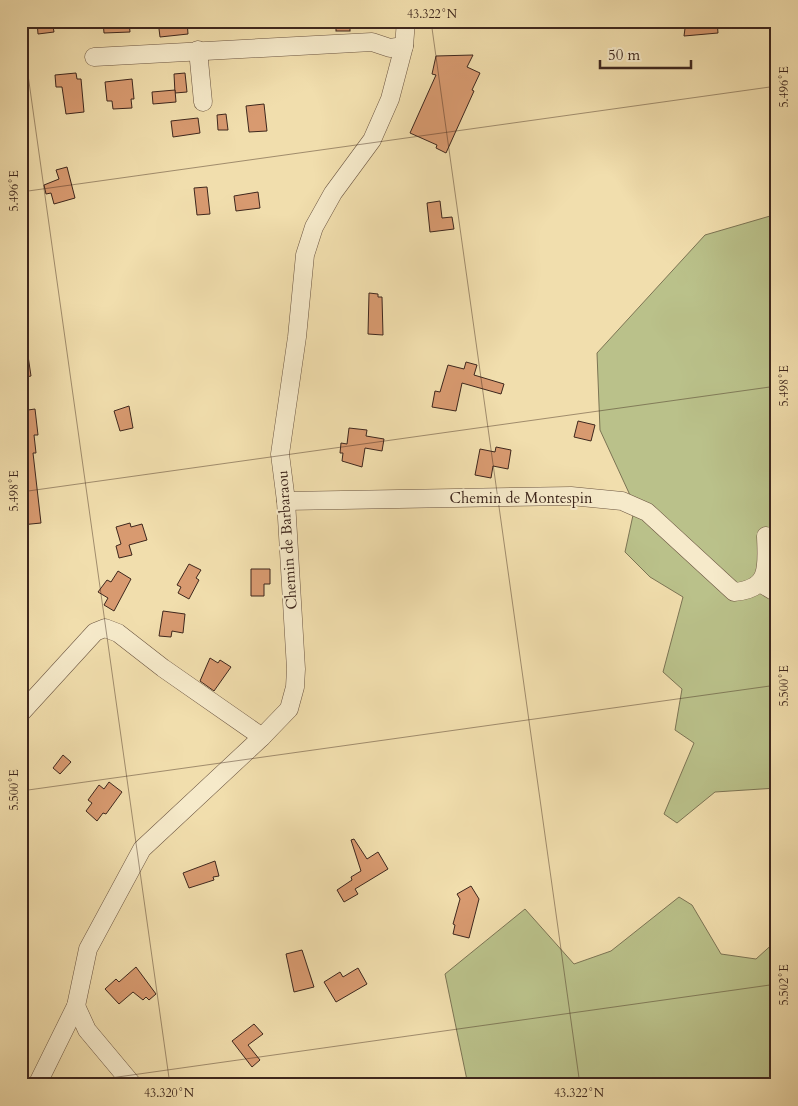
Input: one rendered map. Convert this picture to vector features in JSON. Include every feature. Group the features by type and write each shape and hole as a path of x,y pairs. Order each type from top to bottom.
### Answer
{"street":[{"name":"Chemin de Barbaraou","path":"37,1085 76,1006 88,950 142,848 262,738 289,709 295,687 296,669 286,501 280,439 297,336 305,255 314,227 333,193 372,140 390,99 404,46 406,21"},
{"path":"94,57 372,42 390,48 404,46"},
{"path":"198,50 203,102"},
{"name":"Chemin de Montespin","path":"286,501 571,496 622,501 647,512 734,592 748,591 760,583"},
{"path":"766,536 767,571 760,583 777,593"},
{"path":"21,713 95,632 105,628 118,633 162,668 262,738"},
{"path":"76,1006 87,1030 133,1085"}],"green space":[{"path":"777,214 777,729 771,742 777,747 777,788 715,792 677,823 664,814 694,743 675,730 682,689 663,672 683,597 650,577 625,552 635,506 600,430 597,353 705,235"},
{"path":"679,897 692,905 721,954 756,959 777,940 777,1085 468,1085 445,974 525,909 574,964 611,951"}],"building":[{"path":"37,21 52,21 54,32 38,34"},
{"path":"103,21 129,21 130,32 104,33"},
{"path":"158,21 187,21 188,34 160,37"},
{"path":"336,21 350,21 350,31 336,31"},
{"path":"686,21 717,21 718,33 684,36"},
{"path":"473,55 467,67 480,73 472,90 474,91 446,153 436,148 437,145 410,133 436,75 432,74 436,56"},
{"path":"76,73 77,79 81,79 84,112 66,114 62,87 56,87 55,75"},
{"path":"185,73 187,92 175,93 174,74"},
{"path":"132,79 134,99 131,99 132,108 113,109 112,101 107,101 105,82"},
{"path":"175,90 176,102 153,104 152,92"},
{"path":"264,104 267,131 249,132 246,106"},
{"path":"226,114 228,130 218,130 217,115"},
{"path":"198,118 200,133 173,137 171,121"},
{"path":"67,167 75,198 54,204 51,193 46,194 44,185 59,179 56,170"},
{"path":"207,187 210,214 197,215 194,188"},
{"path":"258,192 260,208 236,211 234,196"},
{"path":"440,201 442,218 452,217 454,229 430,232 427,203"},
{"path":"369,293 378,294 378,297 382,297 383,335 368,334"},
{"path":"27,349 31,376 21,378 21,350"},
{"path":"466,362 477,365 474,375 504,384 501,394 462,383 456,411 432,407 435,391 440,392 448,365 464,369"},
{"path":"129,406 133,428 120,431 114,411"},
{"path":"35,409 38,435 34,435 36,453 33,453 41,523 21,525 21,515 24,515 21,496 21,411"},
{"path":"578,421 595,425 591,441 574,437"},
{"path":"349,428 367,430 366,436 384,439 382,451 365,448 362,467 342,461 343,453 340,453 341,443 347,444"},
{"path":"496,447 511,450 508,469 493,466 491,478 475,475 480,449 495,452"},
{"path":"130,523 131,527 142,524 147,540 129,545 132,555 119,558 116,546 121,544 116,527"},
{"path":"189,564 201,570 196,578 199,580 189,599 178,593 181,587 177,585"},
{"path":"251,569 270,569 270,584 264,584 264,596 251,596"},
{"path":"118,571 131,579 114,611 104,605 108,598 98,592 107,580 111,582"},
{"path":"163,611 185,614 183,633 172,631 171,637 159,636"},
{"path":"210,658 218,663 220,660 231,667 214,691 200,681"},
{"path":"63,755 71,762 60,774 53,768"},
{"path":"109,782 122,792 106,814 103,813 97,821 86,811 92,803 88,800 99,785 104,789"},
{"path":"354,839 367,859 378,852 388,869 355,889 358,894 344,902 337,890 352,880 351,877 361,871 351,840"},
{"path":"215,861 219,876 213,877 214,880 189,888 183,873"},
{"path":"471,886 479,899 469,938 453,934 455,925 453,924 460,899 457,894"},
{"path":"302,950 314,987 294,992 286,954"},
{"path":"136,967 156,994 149,1000 146,997 143,1000 133,992 119,1004 105,989 116,979 119,982"},
{"path":"358,968 367,984 336,1002 324,982 340,972 343,977"},
{"path":"254,1024 263,1034 248,1045 260,1060 252,1067 232,1041"}]}
